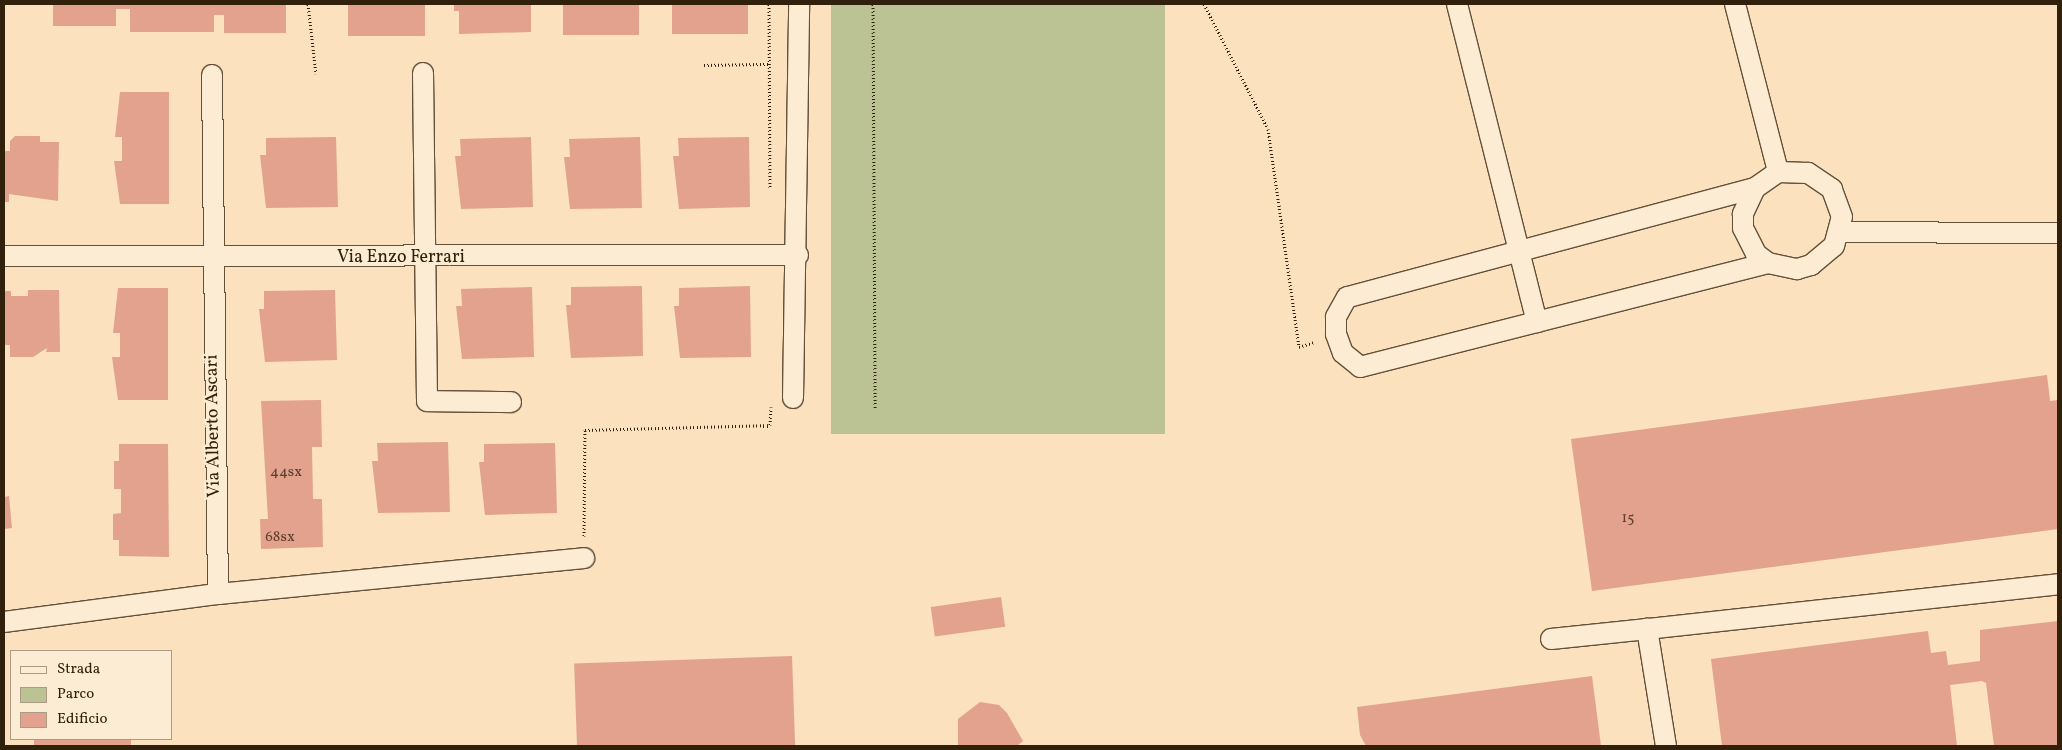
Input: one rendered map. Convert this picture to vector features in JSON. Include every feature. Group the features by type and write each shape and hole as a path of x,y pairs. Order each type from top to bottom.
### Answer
{"street":[{"path":"793,398 798,255 799,4"},
{"path":"1457,4 1522,252 1537,322"},
{"path":"1735,4 1778,172"},
{"path":"422,73 422,258 427,401 511,402"},
{"name":"Via Alberto Ascari","path":"212,75 211,258 218,594"},
{"path":"1754,188 1743,214 1743,228 1756,254 1768,263 1797,269 1812,265 1834,246 1840,232 1842,217 1832,189 1808,173 1778,172 1754,188 1522,252 1347,297 1336,318 1336,334 1343,353 1360,367 1768,263"},
{"path":"1840,232 2058,232"},
{"name":"Via Enzo Ferrari","path":"4,256 422,258 798,255"},
{"path":"4,622 218,594 584,558"},
{"path":"1551,639 2058,584"},
{"path":"1647,629 1666,746"}],"path":[{"path":"308,4 316,74"},
{"path":"769,4 770,193"},
{"path":"873,4 875,409"},
{"path":"1204,4 1268,129 1299,347 1336,334"},
{"path":"704,65 770,64"},
{"path":"584,558 586,430 770,425 772,402"}],"green space":[{"path":"831,4 1165,4 1165,434 831,434"}],"building":[{"path":"53,4 286,4 286,33 224,33 224,15 214,15 214,32 130,32 130,9 116,9 116,26 53,26"},
{"path":"348,4 425,4 425,36 348,36"},
{"path":"454,4 531,4 531,32 459,34 459,11 454,11"},
{"path":"563,4 639,4 639,35 563,35"},
{"path":"672,4 748,4 748,34 672,34"},
{"path":"120,92 169,92 169,204 120,204 114,161 122,161 122,137 115,137"},
{"path":"15,136 40,136 40,142 59,142 58,201 9,194 9,202 4,202 4,151 10,151 10,141"},
{"path":"336,137 338,207 266,208 260,155 266,155 266,138"},
{"path":"531,137 533,207 461,209 455,156 461,156 460,139"},
{"path":"640,137 642,208 570,209 564,157 570,157 569,139"},
{"path":"749,137 750,207 679,209 673,156 679,156 678,138"},
{"path":"642,286 643,356 571,358 566,305 571,305 571,287"},
{"path":"750,286 751,357 680,358 674,306 679,306 679,288"},
{"path":"532,287 534,357 462,359 456,306 462,306 461,289"},
{"path":"118,288 168,288 168,400 118,400 112,357 120,357 120,333 113,333"},
{"path":"28,290 59,290 60,352 46,352 47,348 33,357 10,357 10,345 4,345 4,291 11,291 11,296 28,296"},
{"path":"335,290 337,360 265,362 259,309 264,309 264,291"},
{"path":"2047,375 2050,401 2058,400 2058,529 1592,591 1571,439"},
{"path":"321,400 322,447 312,447 313,499 322,499 323,547 261,549 260,519 268,519 261,401"},
{"path":"448,442 450,512 378,513 372,461 378,461 377,443"},
{"path":"555,443 557,513 485,515 479,462 484,462 484,444"},
{"path":"119,444 168,444 169,557 119,556 119,540 113,540 113,514 121,513 121,489 114,489 114,461 119,461"},
{"path":"9,496 12,528 4,529 4,497"},
{"path":"1001,597 1005,627 935,637 931,607"},
{"path":"2058,621 2058,746 1994,746 1986,683 1982,681 1950,685 1957,746 1722,746 1711,659 1928,631 1931,653 1946,651 1948,665 1980,661 1980,630"},
{"path":"792,656 795,746 577,746 574,664"},
{"path":"1592,676 1601,746 1366,746 1360,735 1357,707"},
{"path":"980,702 999,705 1007,713 1023,741 1017,746 958,746 958,719"},
{"path":"34,740 131,740 131,746 34,746"}]}
